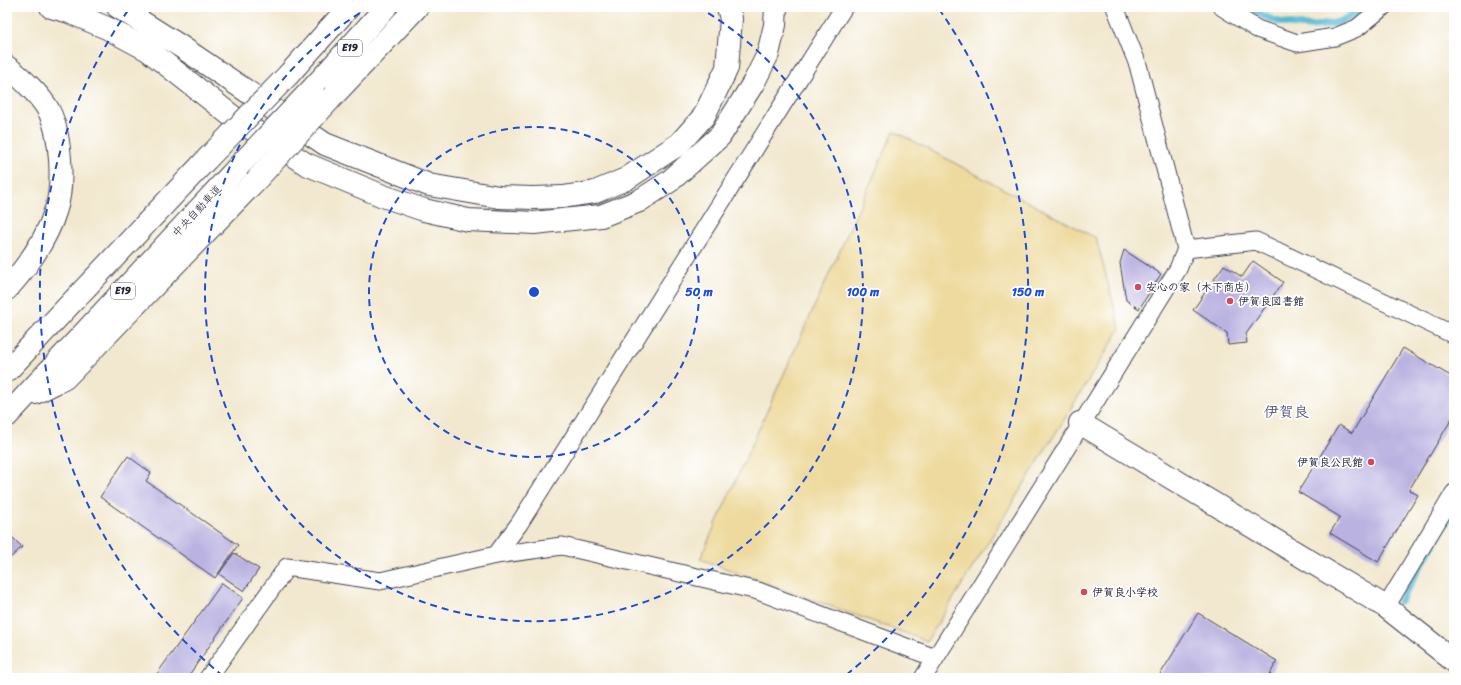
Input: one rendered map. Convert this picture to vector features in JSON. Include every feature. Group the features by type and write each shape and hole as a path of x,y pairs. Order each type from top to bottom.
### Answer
{"main road":[{"path":"51,7 69,12 107,28 148,50 233,117 306,164 383,196 424,210 468,220 534,223 601,216 639,201 670,181 720,136 754,82 768,54 775,25 776,7"},
{"path":"118,7 180,46 325,144 429,185 499,197 532,198 563,197 595,192 626,179 679,144 704,116 727,68 731,19 728,7"},
{"name":"E19","path":"7,371 289,74 350,7"},
{"name":"中央自動車道","path":"7,416 313,88 386,7"},
{"path":"24,398 65,378 259,177 417,7"},
{"path":"7,67 22,78 48,110 59,150 60,184 56,208 47,230 24,271 7,289"},
{"path":"1080,423 1386,607 1454,660"}],"street":[{"path":"496,555 520,524 844,7"},
{"path":"923,678 1080,423 1178,269 1186,250 1138,65 1115,7"},
{"path":"1222,7 1257,29 1297,43 1335,37 1357,28 1383,7"},
{"path":"1186,250 1256,241 1454,335"},
{"path":"1386,607 1454,493"},
{"path":"208,678 287,567 380,581 496,555 562,546 758,591 935,658"}],"sand":[{"path":"894,131 1096,238 1120,329 927,641 700,559"}],"building":[{"name":"安心の家（木下商店）","path":"1124,250 1161,274 1139,309 1126,300 1120,263"},
{"path":"1253,261 1283,282 1246,334 1247,343 1228,345 1227,333 1193,310 1224,265 1242,277"},
{"name":"伊賀良公民館","path":"1403,348 1454,378 1454,415 1409,490 1418,495 1378,562 1330,533 1340,517 1298,492 1339,425 1352,433"},
{"path":"128,456 151,473 146,481 238,545 215,578 100,497"},
{"path":"7,532 22,547 7,561"},
{"path":"234,553 259,569 244,591 219,574"},
{"path":"222,583 243,598 187,678 154,678"},
{"path":"1198,613 1277,661 1268,678 1158,678"}],"waterway":[{"path":"1249,7 1268,18 1279,22 1301,26 1324,25 1339,22 1365,7"},
{"path":"1400,601 1454,510"}],"place":[{"name":"安心の家（木下商店）","path":"1138,287"},
{"name":"伊賀良図書館","path":"1230,301"},
{"name":"伊賀良公民館","path":"1371,462"},
{"name":"伊賀良小学校","path":"1084,592"}],"district":[{"name":"伊賀良","path":"1286,412"}]}
